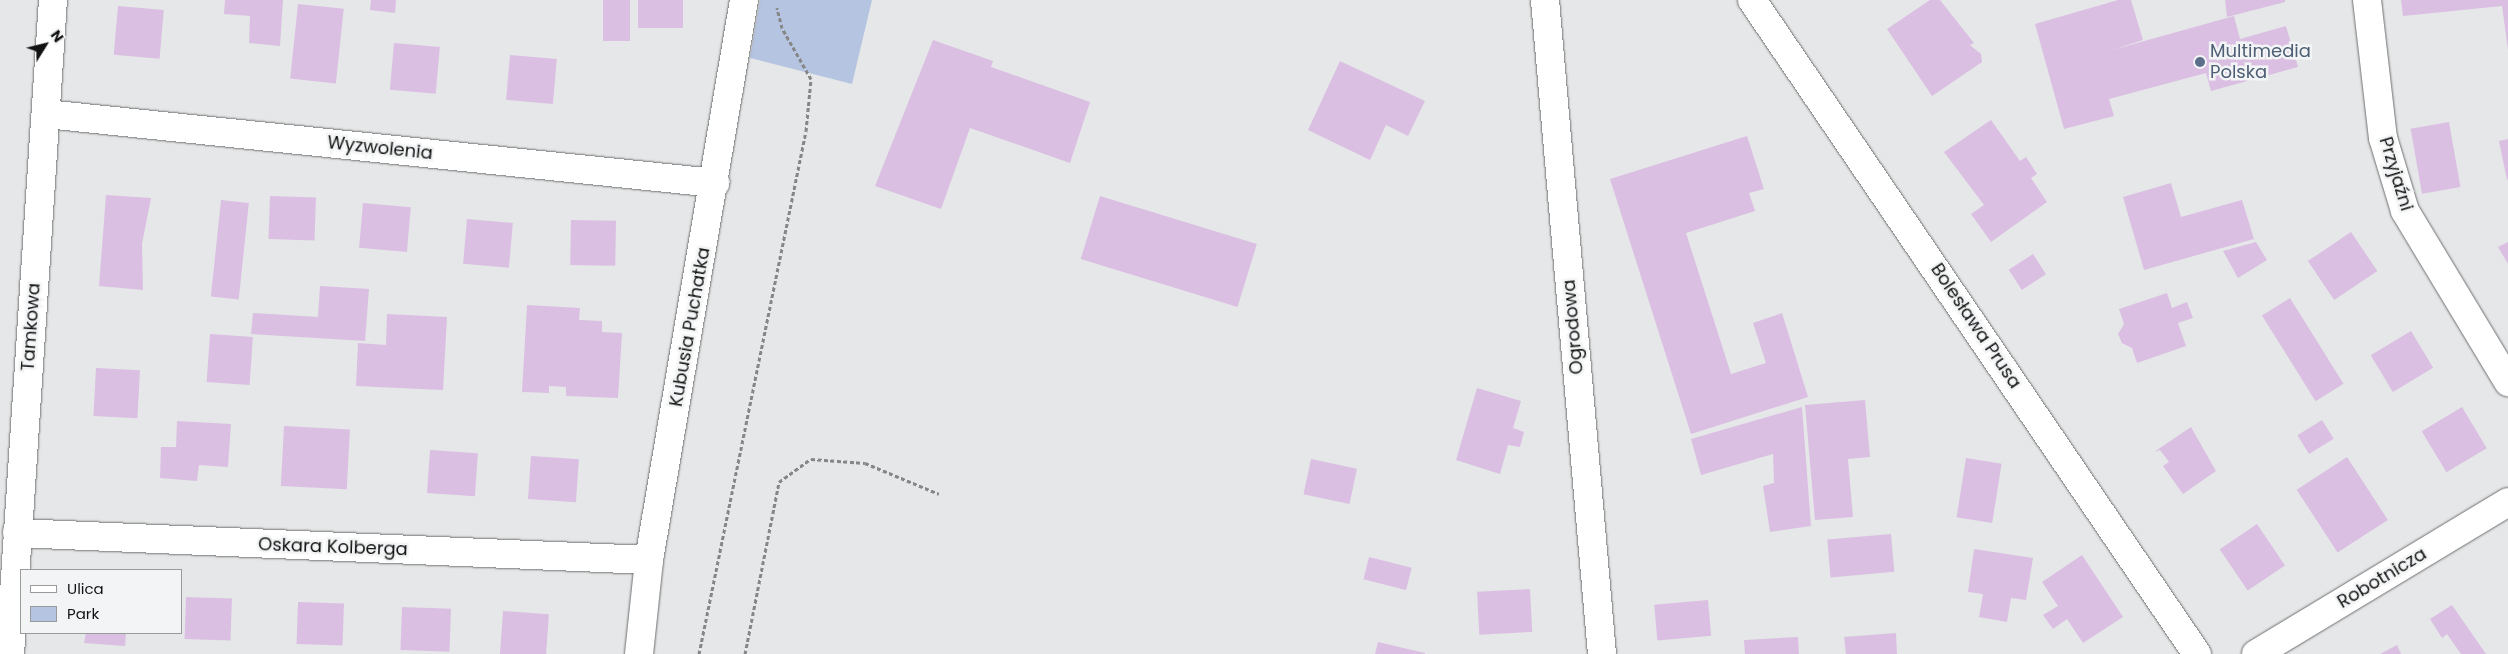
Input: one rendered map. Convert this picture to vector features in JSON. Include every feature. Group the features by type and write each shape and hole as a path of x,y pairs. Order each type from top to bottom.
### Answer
{"street":[{"name":"Tamkowa","path":"10,654 53,0"},
{"name":"Kubusia Puchatka","path":"639,654 649,560 715,183 744,0"},
{"name":"Ogrodowa","path":"1544,0 1602,654"},
{"name":"Bolesława Prusa","path":"1752,0 2196,654"},
{"name":"Przyjaźni","path":"2367,0 2383,138 2405,211 2508,382"},
{"name":"Wyzwolenia","path":"46,114 715,183"},
{"name":"Robotnicza","path":"2256,654 2508,502"},
{"name":"Oskara Kolberga","path":"18,533 649,560"}],"path":[{"path":"699,654 806,132 811,79 782,28 776,0"},
{"path":"745,654 779,482 811,459 865,463 939,494"}],"green space":[{"path":"760,0 872,0 852,84 750,58"}],"building":[{"path":"225,0 283,0 280,46 249,43 250,16 224,14"},
{"path":"371,0 396,0 395,13 370,10"},
{"path":"603,0 630,0 630,41 603,41"},
{"path":"638,0 683,0 683,28 638,28"},
{"path":"1930,0 1940,0 1974,43 1970,45 1981,54 1982,62 1932,96 1887,29"},
{"path":"2118,0 2131,0 2143,40 2112,50 2234,16 2240,39 2286,26 2298,67 2211,91 2206,73 2109,99 2114,116 2064,129 2035,24"},
{"path":"2225,0 2285,0 2285,2 2227,17"},
{"path":"2401,0 2508,0 2508,50 2502,6 2403,16"},
{"path":"298,4 344,9 336,83 290,79"},
{"path":"118,6 164,10 160,59 114,55"},
{"path":"933,40 993,61 991,67 1090,102 1070,163 970,128 941,209 875,186"},
{"path":"394,43 440,47 436,94 390,90"},
{"path":"510,55 557,59 553,104 506,100"},
{"path":"1340,61 1425,101 1408,136 1386,125 1370,160 1308,130"},
{"path":"1991,120 2020,161 2026,157 2037,174 2031,178 2047,202 1991,242 1971,214 1984,205 1944,152"},
{"path":"2449,122 2460,187 2422,194 2411,129"},
{"path":"1747,136 1764,189 1749,193 1755,211 1686,233 1731,374 1766,363 1753,323 1782,313 1808,397 1691,434 1610,179"},
{"path":"2508,139 2508,179 2507,180 2499,141"},
{"path":"2171,183 2181,217 2242,200 2254,239 2144,270 2123,197"},
{"path":"106,195 151,198 142,244 143,290 99,286"},
{"path":"270,196 316,198 314,241 268,239"},
{"path":"1100,196 1257,244 1238,307 1081,259"},
{"path":"221,200 249,203 239,299 211,296"},
{"path":"363,203 411,207 407,252 359,248"},
{"path":"467,219 513,223 509,268 463,264"},
{"path":"571,220 616,221 615,266 570,265"},
{"path":"2351,232 2377,271 2334,300 2308,261"},
{"path":"2256,242 2267,260 2238,278 2223,251"},
{"path":"2508,242 2508,264 2498,247"},
{"path":"2033,254 2046,274 2022,290 2009,270"},
{"path":"320,286 369,289 365,341 251,334 253,313 318,317"},
{"path":"2167,293 2172,308 2187,302 2193,318 2178,323 2186,346 2137,363 2132,348 2122,343 2118,334 2124,324 2119,309"},
{"path":"2290,298 2344,384 2316,401 2262,315"},
{"path":"527,305 580,308 579,320 602,321 602,332 622,333 618,398 566,396 566,387 549,386 549,393 522,392"},
{"path":"387,314 447,317 443,390 356,386 358,343 386,345"},
{"path":"2411,331 2433,368 2393,392 2371,355"},
{"path":"210,334 253,337 250,385 207,382"},
{"path":"96,368 140,370 137,418 93,416"},
{"path":"1477,388 1521,401 1513,428 1524,432 1520,447 1508,445 1500,474 1456,460"},
{"path":"1865,400 1870,457 1848,459 1853,517 1815,520 1805,405"},
{"path":"1802,407 1811,526 1770,532 1763,486 1774,483 1773,454 1701,475 1691,439"},
{"path":"2462,407 2487,448 2446,472 2422,431"},
{"path":"2322,420 2334,439 2309,454 2297,435"},
{"path":"177,421 231,424 228,467 199,465 197,481 160,478 161,447 176,447"},
{"path":"284,426 350,429 347,489 281,486"},
{"path":"2191,427 2216,471 2183,494 2163,466 2169,462 2160,450 2154,452"},
{"path":"430,450 478,453 475,496 427,493"},
{"path":"531,456 579,459 576,502 528,499"},
{"path":"2347,457 2388,520 2338,553 2297,490"},
{"path":"1966,458 2002,464 1992,523 1957,517"},
{"path":"1311,459 1357,469 1349,504 1304,494"},
{"path":"2257,524 2285,565 2248,591 2220,549"},
{"path":"1891,534 1894,572 1831,577 1827,540"},
{"path":"1974,549 2033,558 2026,600 2011,598 2007,622 1979,617 1983,594 1968,592"},
{"path":"2082,555 2123,617 2083,643 2067,619 2053,629 2043,615 2058,606 2042,582"},
{"path":"1369,557 1412,568 1406,590 1363,579"},
{"path":"1530,589 1532,632 1479,635 1477,592"},
{"path":"186,597 232,599 231,641 185,639"},
{"path":"1708,600 1711,636 1657,641 1654,605"},
{"path":"298,602 344,604 343,646 297,644"},
{"path":"2452,605 2486,654 2461,654 2447,634 2442,638 2430,619"},
{"path":"402,607 451,609 449,652 400,650"},
{"path":"503,611 549,614 546,654 500,654"},
{"path":"1896,633 1897,654 1846,654 1844,637"},
{"path":"86,634 126,634 125,646 84,643"},
{"path":"1798,637 1799,654 1745,654 1744,640"},
{"path":"1378,642 1425,653 1425,654 1375,654"},
{"path":"2397,645 2401,654 2380,654"}],"place":[{"name":"Multimedia Polska","path":"2200,62"}]}
